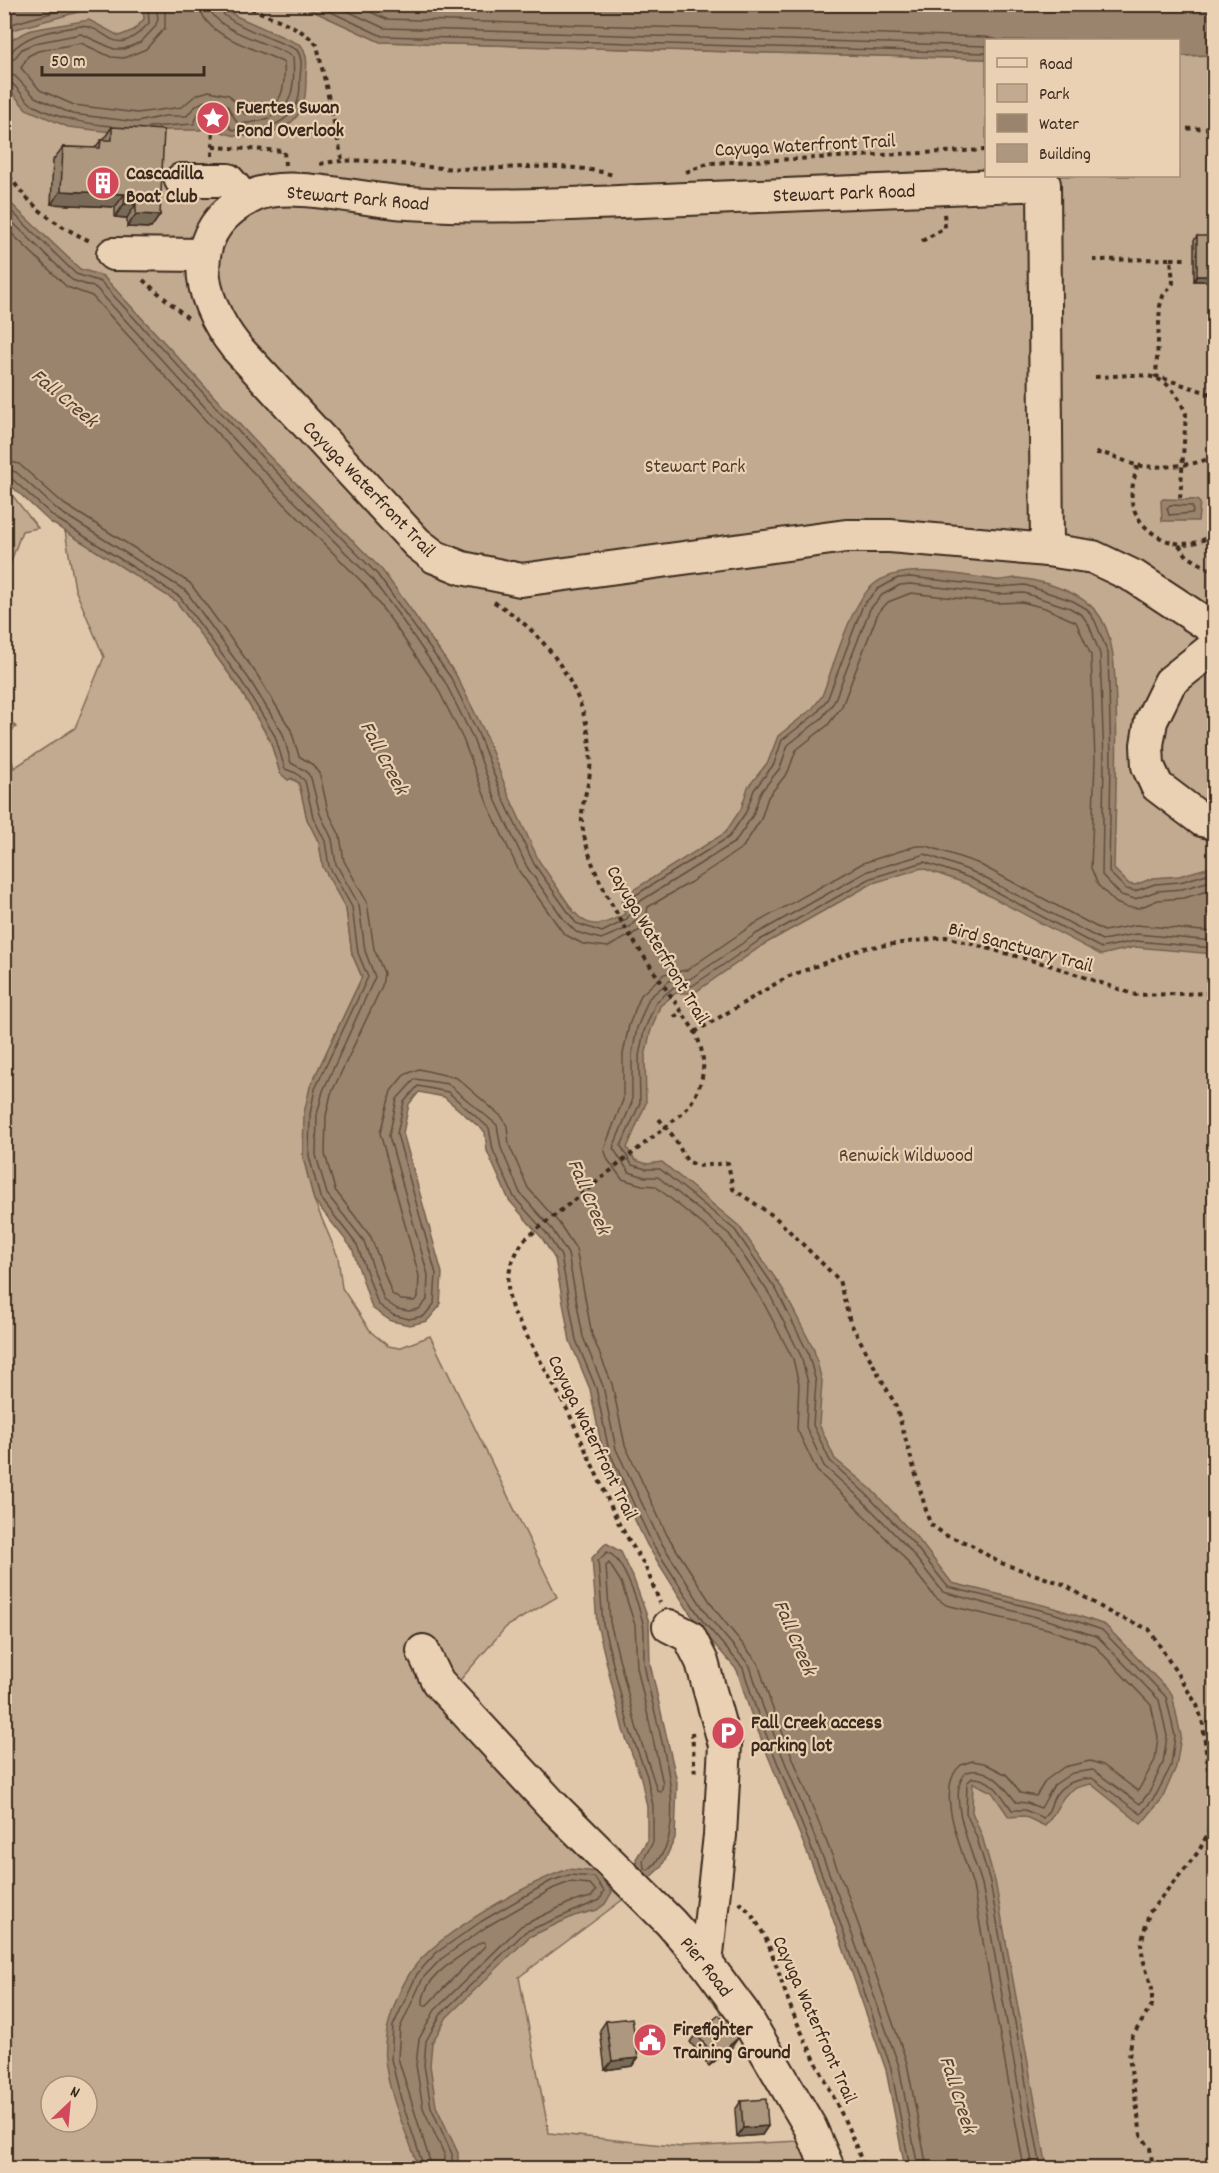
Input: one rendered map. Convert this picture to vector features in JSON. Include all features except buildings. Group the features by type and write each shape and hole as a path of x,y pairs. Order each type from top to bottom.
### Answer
{"street":[{"path":"196,180 228,180 245,200"},
{"name":"Stewart Park Road","path":"1047,550 1044,184 562,204 407,203 278,189 254,195 245,200 217,225 204,255 202,268 209,306 221,328 236,347 417,543 435,557 462,568 521,580 846,536 890,536 1047,550 1093,557 1135,577 1215,629"},
{"path":"113,254 204,255"},
{"path":"1215,647 1170,682 1151,721 1147,745 1148,766 1157,786 1202,820 1215,822"},
{"path":"669,1626 689,1635 702,1662 725,1744 722,1812 706,1963"},
{"name":"Pier Road","path":"423,1651 438,1682 552,1804 670,1922 706,1963 744,2014 810,2127 828,2169"}],"path":[{"path":"243,4 286,21 306,33 318,45 342,159"},
{"path":"196,180 213,147 213,120"},
{"path":"1180,129 1215,128"},
{"path":"213,147 284,151 285,172"},
{"name":"Cayuga Waterfront Trail","path":"678,176 710,163 985,150"},
{"path":"308,167 342,159 444,168 578,169 620,177"},
{"path":"4,169 17,188"},
{"path":"922,241 945,228 944,206"},
{"path":"1156,376 1160,306 1163,296 1173,283 1171,259"},
{"path":"1093,260 1189,259"},
{"path":"1156,376 1166,383 1186,414 1180,500"},
{"path":"1095,377 1156,376 1215,395"},
{"path":"1096,453 1106,453 1137,466 1198,464 1215,455"},
{"path":"1137,466 1132,502 1138,519 1161,539 1179,544 1195,544 1215,532"},
{"path":"1179,544 1187,556 1209,569"},
{"name":"Cayuga Waterfront Trail","path":"489,599 513,613 545,643 583,711 590,739 590,772 582,816 592,863 607,897 695,1032 702,1047 705,1065 701,1083 695,1097 684,1112 524,1240 513,1257 508,1273 507,1294 513,1311 568,1411 618,1522 646,1569 669,1626"},
{"name":"Bird Sanctuary Trail","path":"695,1032 787,977 864,948 946,938 1049,966 1136,996 1215,993"},
{"path":"674,1017 682,1012"},
{"path":"658,1119 687,1161 699,1166 728,1164 734,1189 741,1196 759,1205 829,1267 839,1280 850,1322 896,1406 930,1524 947,1536 970,1544 998,1562 1063,1584 1113,1615 1149,1629 1197,1705 1203,1724 1212,1806 1208,1833 1199,1851 1149,1912 1141,1944 1152,1988 1152,2005 1132,2037 1129,2057 1141,2135 1150,2148 1153,2169"},
{"path":"690,1725 695,1778"},
{"name":"Cayuga Waterfront Trail","path":"733,1897 749,1910 761,1929 793,2013 855,2143 864,2169"}],"green space":[{"path":"4,5 300,5 381,42 985,59 985,177 1180,177 1180,56 1214,55 1214,2168 984,2168 523,1029 5,347"},
{"path":"5,486 38,528 22,531 5,578"},
{"path":"65,531 176,601 238,686 270,740 280,773 299,783 307,819 319,843 323,867 346,909 352,954 362,977 310,1087 303,1157 314,1200 338,1257 342,1288 371,1332 388,1346 399,1348 430,1336 557,1597 506,1627 448,1694 625,1898 519,1977 549,2133 682,2147 799,2141 809,2168 5,2168 4,715 16,727 5,736 14,768 75,728 104,657 75,589"}],"water":[{"path":"5,4 104,4 104,5 5,32"},
{"path":"137,5 219,5 236,16 301,45 306,56 307,67 305,95 299,113 284,127 264,135 242,136 222,132 223,120 218,115 208,114 202,118 201,130 167,130 138,135 68,127 26,109 8,88 5,79 6,49 12,39 31,30 89,20 119,36 134,30 144,19 143,8"},
{"path":"300,5 1214,5 1214,55 1180,56 1180,39 985,39 985,59 380,42"},
{"name":"Fall Creek","path":"4,197 80,269 103,276 265,452 382,570 456,675 484,731 509,796 539,861 574,912 587,922 605,923 625,914 621,903 630,892 725,833 741,809 748,787 768,762 778,736 813,708 822,696 843,636 857,606 873,585 899,573 915,572 949,573 995,580 1018,578 1052,585 1075,595 1094,609 1101,618 1112,648 1115,680 1117,744 1114,869 1129,884 1135,885 1153,878 1179,876 1214,866 1214,954 1135,947 1101,955 967,884 922,868 873,883 763,945 694,993 676,993 660,1006 650,1033 645,1057 646,1103 627,1148 635,1160 647,1164 662,1162 739,1226 782,1288 814,1350 822,1381 819,1424 835,1459 871,1489 918,1539 952,1583 1055,1608 1105,1625 1172,1694 1181,1736 1176,1767 1162,1799 1141,1824 1091,1784 1080,1786 1067,1794 1045,1826 1024,1816 1009,1817 992,1792 973,1783 972,1812 982,1836 995,1881 1047,2168 905,2168 886,2070 827,1902 750,1711 737,1670 697,1624 647,1545 603,1453 590,1389 570,1341 555,1259 542,1238 509,1200 487,1151 485,1132 444,1097 419,1092 409,1104 403,1133 442,1273 440,1306 427,1321 410,1325 391,1321 372,1308 352,1248 314,1200 303,1157 304,1113 310,1087 362,977 352,954 346,909 323,867 319,843 307,819 299,783 292,778 288,780 280,773 270,740 238,686 176,601 50,522 5,480"},
{"path":"1163,499 1197,500 1200,503 1198,521 1162,521 1161,501"},
{"path":"606,1543 621,1552 633,1577 649,1622 650,1664 677,1782 675,1838 662,1866 647,1880 638,1871 636,1859 647,1841 647,1807 641,1778 623,1730 597,1624 592,1558"},
{"path":"568,1869 598,1872 612,1892 605,1904 597,1910 574,1916 529,1937 447,2017 432,2043 430,2065 436,2106 458,2153 458,2168 419,2168 394,2101 385,2060 388,2025 401,1990 412,1970 424,1956 461,1926 529,1886"}],"place":[{"name":"Fuertes Swan Pond Overlook","path":"213,118"},
{"name":"Cascadilla Boat Club","path":"103,183"},
{"name":"Fall Creek access parking lot","path":"728,1733"},
{"name":"Firefighter Training Ground","path":"650,2040"}],"park label":[{"name":"Stewart Park","path":"695,465"},
{"name":"Renwick Wildwood","path":"906,1154"}]}
